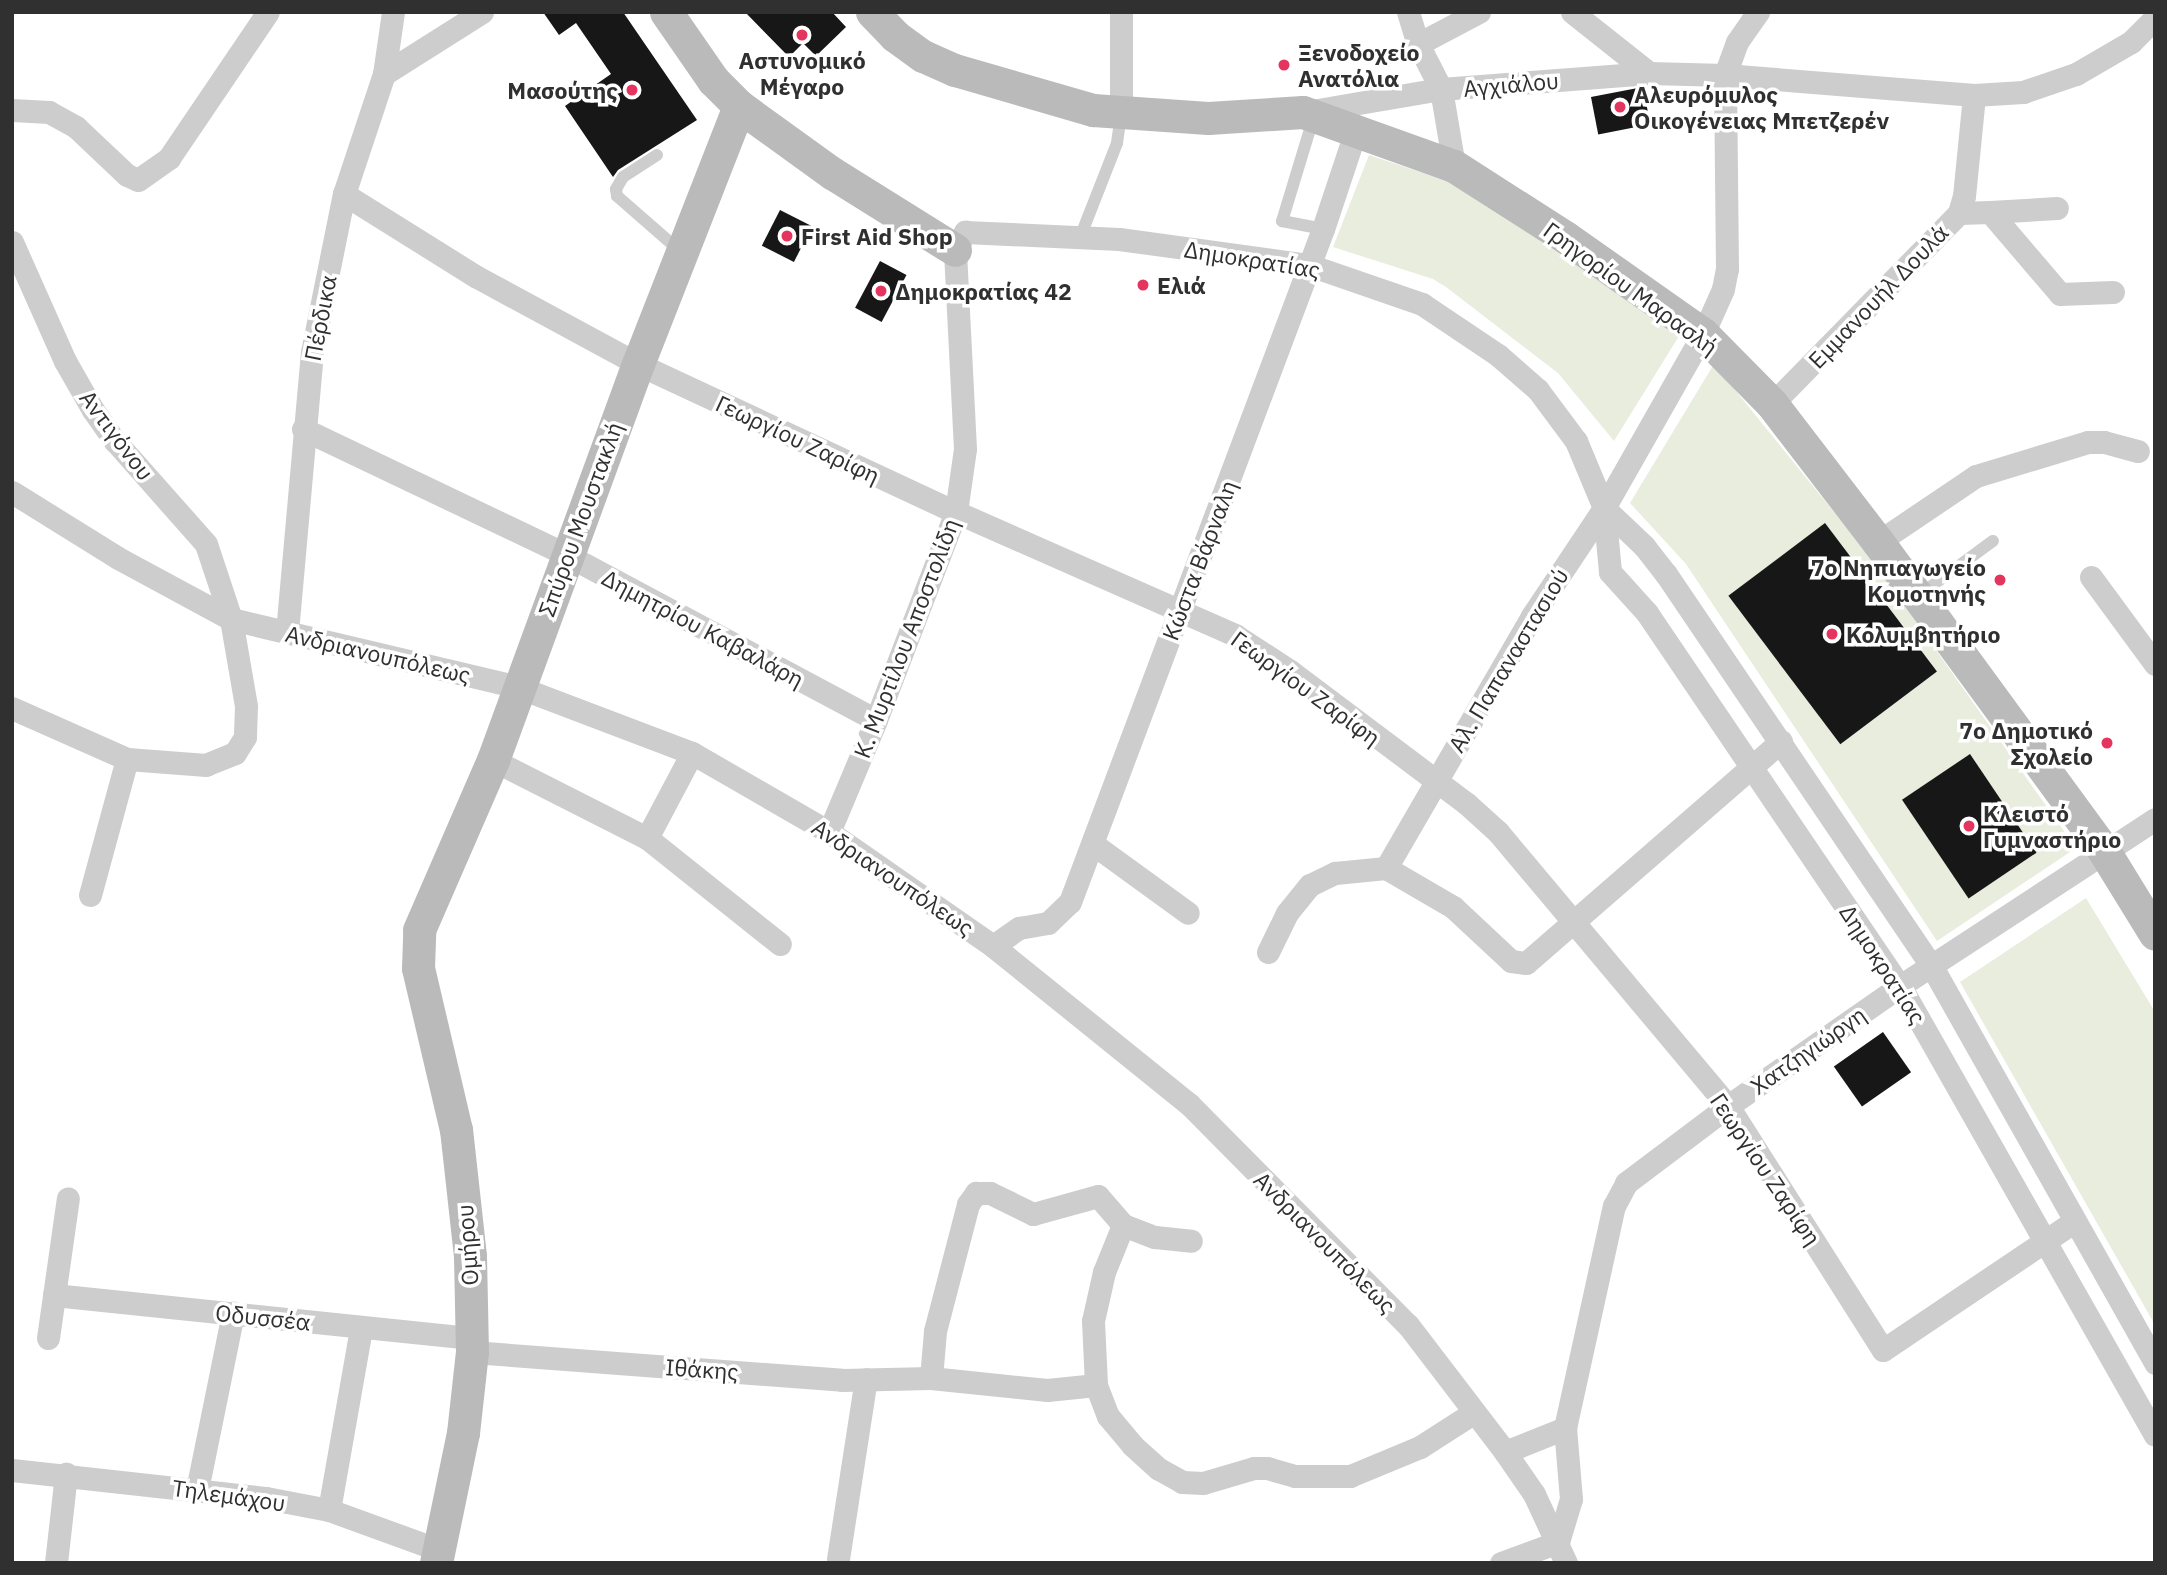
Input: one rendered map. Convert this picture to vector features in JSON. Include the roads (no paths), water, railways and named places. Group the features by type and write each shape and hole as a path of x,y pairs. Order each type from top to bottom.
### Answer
{"street":[{"path":"12,110 49,112 67,122 127,175 138,180 169,158 268,12"},
{"name":"Πέρδικα","path":"287,632 303,429 312,352 344,194 384,74 393,12"},
{"path":"384,74 452,20 482,12"},
{"path":"666,12 713,80 739,106 832,173 960,241"},
{"path":"691,12 743,82 960,241"},
{"name":"Αγχιάλου","path":"872,12 895,36 914,50 955,70 1093,110 1208,118 1309,114 1441,89 1649,73 1725,75 1974,95 2023,92 2076,74 2131,42 2155,18"},
{"path":"1121,12 1121,113"},
{"path":"1408,12 1418,44 1441,89 1454,166"},
{"path":"1418,44 1479,12"},
{"path":"1572,12 1649,73"},
{"path":"1725,75 1737,42 1758,12"},
{"name":"Αλ. Παπαναστασιού","path":"1386,868 1532,616 1604,508 1703,334 1727,274 1725,75"},
{"name":"Εμμανουήλ Δουλά","path":"1772,404 1959,213 1964,196 1974,95"},
{"name":"Σπύρου Μουστακλή","path":"419,930 493,760 680,251 739,106"},
{"name":"Γρηγορίου Μαρασλή","path":"1309,114 1454,166 1565,237 1703,334 1772,404 1878,542 2104,851 2155,934"},
{"name":"Κώστα Βάρναλη","path":"993,946 1019,929 1048,923 1070,902 1309,265 1356,130"},
{"name":"Γεωργίου Ζαρίφη","path":"344,194 477,277 638,364 956,512 1235,635 1290,671 1434,782 1466,803 1498,832 1728,1106 1884,1350 2044,1240"},
{"path":"1959,213 2057,208"},
{"path":"1990,212 2057,292 2068,295 2113,292"},
{"name":"Δημοκρατίας","path":"960,241 1081,235 1309,265 1422,304 1498,355 1538,390 1576,441 1604,508 1610,572 1647,614 1900,986 2155,1435"},
{"name":"Κ. Μυρτίλου Αποστολίδη","path":"829,832 876,720 956,512 965,449 960,241"},
{"name":"Αντιγόνου","path":"12,242 65,361 93,410 115,441 206,544 231,619 246,706 245,737 235,753 206,765 127,759 12,708"},
{"name":"Δημητρίου Καβαλάρη","path":"303,429 567,555 876,720"},
{"path":"1878,542 1976,476 2088,442 2104,442 2138,451"},
{"name":"Ανδριανουπόλεως","path":"12,492 118,558 231,619 518,687 692,753 829,832 993,946 1189,1104 1408,1325 1534,1494 1562,1552"},
{"name":"Δημοκρατίας","path":"1604,508 1644,546 1666,574 1931,965 2155,1363"},
{"path":"2091,577 2155,664"},
{"path":"1268,952 1287,913 1310,885 1335,873 1386,868 1452,907 1511,961 1526,963 1781,741"},
{"path":"647,838 692,753"},
{"path":"90,895 127,759"},
{"path":"493,760 647,838 780,944"},
{"name":"Χατζηγιώργη","path":"1562,1552 1571,1499 1565,1428 1618,1194 1631,1179 1728,1106 1931,965 2155,819"},
{"path":"1093,844 1188,913"},
{"name":"Ομήρου","path":"419,930 418,968 456,1130 470,1256 472,1345 463,1433 437,1556"},
{"path":"931,1378 935,1331 968,1204 976,1193 990,1193 1033,1214 1098,1196 1123,1225 1155,1237 1191,1241"},
{"path":"48,1338 68,1198"},
{"path":"2044,1240 2075,1221"},
{"path":"1123,1225 1104,1272 1093,1321 1096,1385 1108,1416 1132,1446 1159,1469 1182,1482 1203,1483 1254,1468 1266,1468 1295,1476 1350,1476 1420,1447 1473,1413"},
{"name":"Οδυσσέα","path":"54,1296 361,1328 472,1345"},
{"path":"197,1490 233,1313"},
{"path":"330,1510 361,1328"},
{"name":"Ιθάκης","path":"472,1345 866,1379 931,1378 1035,1389 1096,1385"},
{"path":"838,1559 866,1379"},
{"path":"1505,1452 1565,1428"},
{"name":"Τηλεμάχου","path":"12,1470 197,1490 330,1510 437,1556"},
{"path":"55,1563 66,1475"},
{"path":"1501,1563 1562,1552"}],"lane":[{"path":"1081,235 1117,143 1121,113"},
{"path":"1309,114 1282,221 1322,229"},
{"path":"657,155 624,177 616,189 617,196 680,251"},
{"path":"1917,596 1993,541"}],"place":[{"name":"Αστυνομικό Μέγαρο","path":"802,35"},
{"name":"Ξενοδοχείο Ανατόλια","path":"1284,65"},
{"name":"Μασούτης","path":"632,90"},
{"name":"Αλευρόμυλος Οικογένειας Μπετζερέν","path":"1620,107"},
{"name":"First Aid Shop","path":"787,236"},
{"name":"Ελιά","path":"1143,285"},
{"name":"Δημοκρατίας 42","path":"881,291"},
{"name":"7ο Νηπιαγωγείο Κομοτηνής","path":"2000,580"},
{"name":"Κολυμβητήριο","path":"1832,634"},
{"name":"7ο Δημοτικό Σχολείο","path":"2107,743"},
{"name":"Κλειστό Γυμναστήριο","path":"1969,826"}]}
